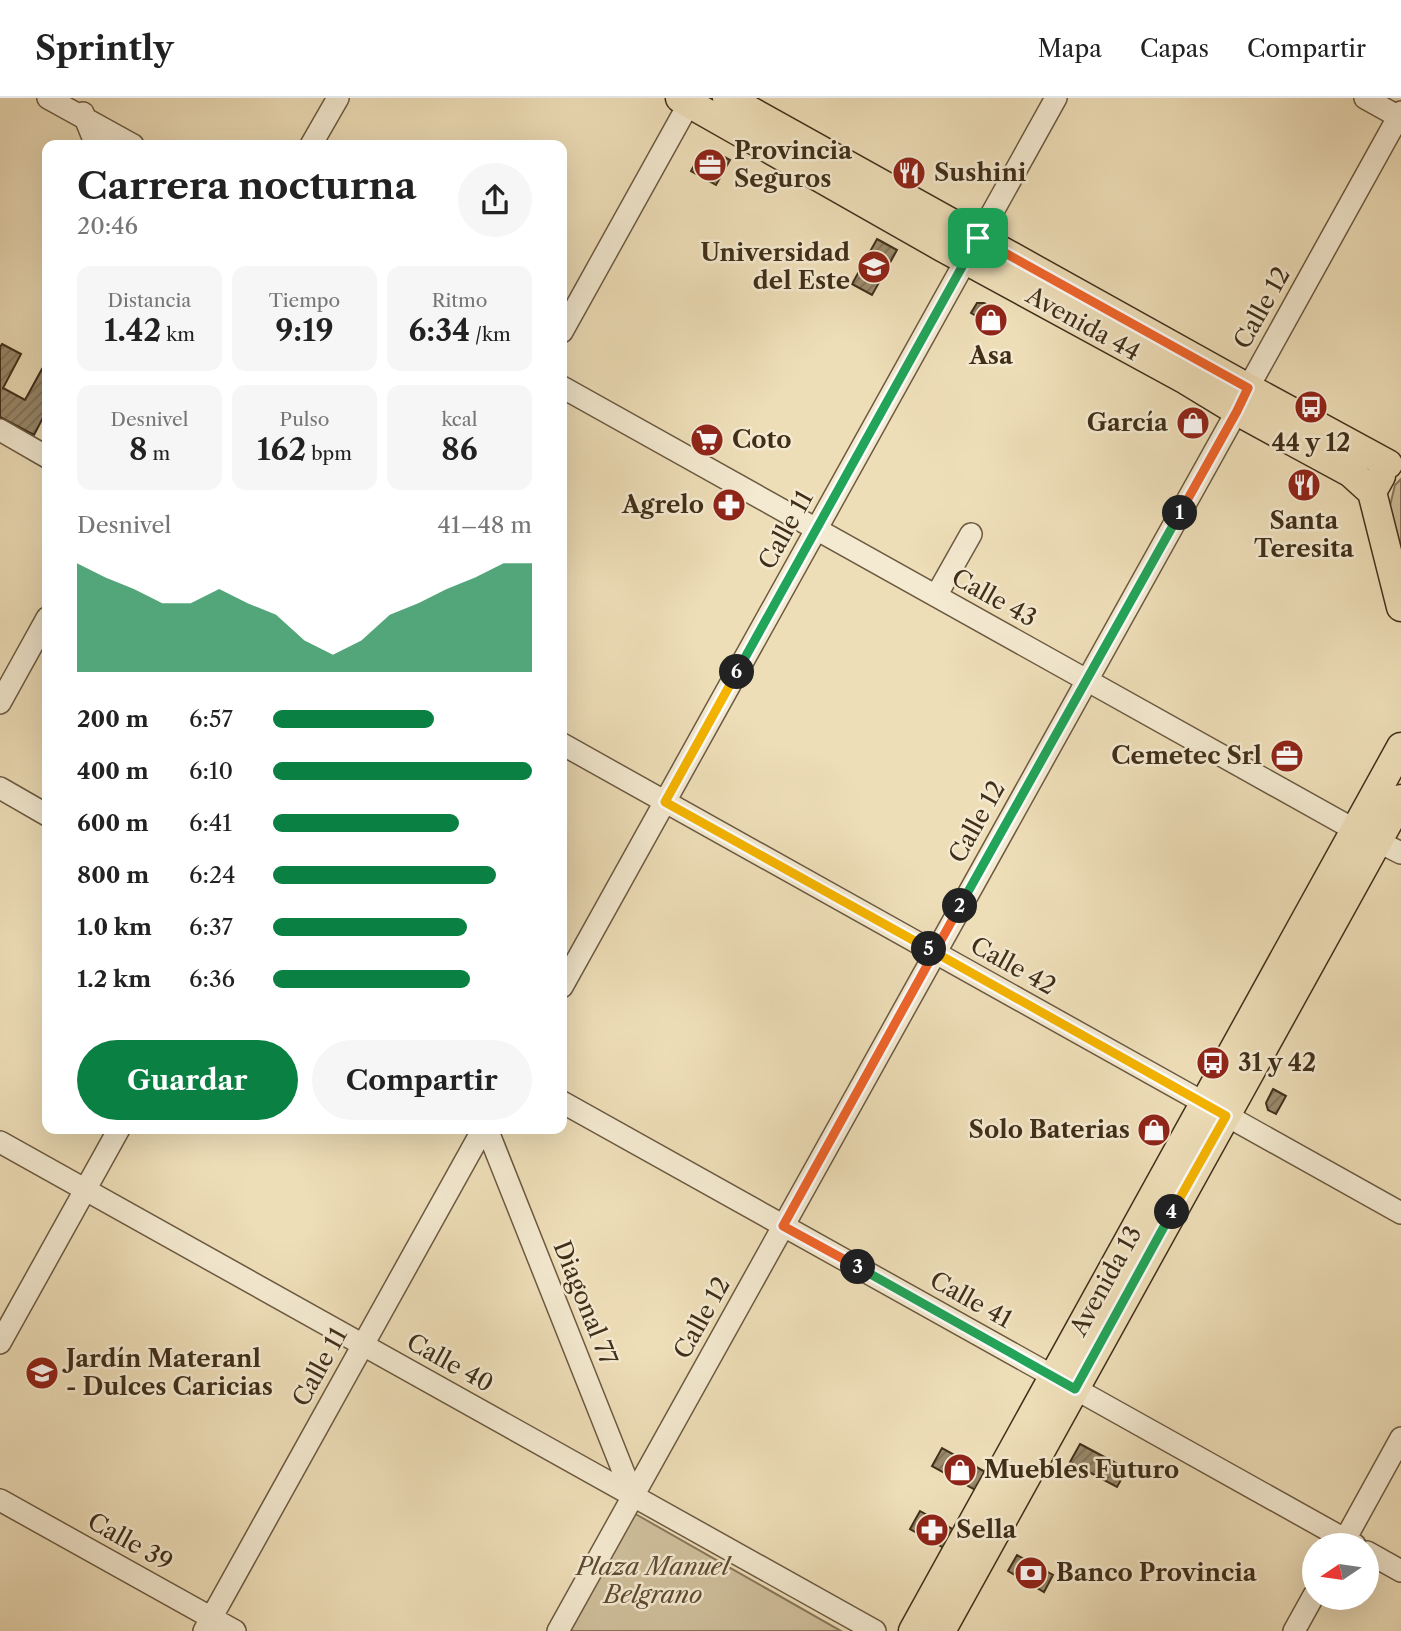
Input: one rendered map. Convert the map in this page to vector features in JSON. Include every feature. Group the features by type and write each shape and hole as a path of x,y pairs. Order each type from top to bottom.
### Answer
{"main road":[{"name":"Avenida 44","path":"727,98 971,248"},
{"name":"Avenida 44","path":"687,100 971,248 1242,400 1351,473 1373,492"},
{"name":"Avenida 44","path":"1242,400 1395,460"},
{"path":"1395,460 1373,492 1401,607"},
{"name":"Avenida 13","path":"1378,841 1401,747"},
{"name":"Avenida 13","path":"913,1631 1064,1383 1215,1110 1401,799"},
{"name":"Avenida 13","path":"941,1631 1064,1383"}],"street":[{"path":"48,98 81,108 126,140"},
{"path":"314,140 338,98"},
{"name":"Calle 11","path":"567,978 1055,98"},
{"path":"1365,98 1400,116"},
{"path":"567,323 687,100"},
{"path":"81,108 94,140"},
{"name":"Calle 12","path":"558,1631 1400,116"},
{"name":"Calle 43","path":"567,390 1378,841"},
{"path":"0,430 42,454"},
{"path":"936,596 971,534"},
{"path":"0,703 42,627"},
{"name":"Calle 42","path":"567,747 1401,1213"},
{"path":"0,788 42,812"},
{"name":"Calle 41","path":"567,1105 1329,1533"},
{"path":"0,1343 116,1134"},
{"name":"Calle 11","path":"208,1624 482,1134"},
{"name":"Diagonal 77","path":"487,1134 633,1496"},
{"name":"Calle 40","path":"0,1142 875,1631"},
{"path":"1352,1533 1401,1438"},
{"name":"Calle 39","path":"0,1500 208,1624 235,1631"},
{"path":"1379,1559 1401,1571"},
{"path":"1294,1631 1306,1610"}],"green space":[{"path":"1401,479 1401,573 1386,522 1395,485"},
{"name":"Plaza Manuel Belgrano","path":"632,1512 841,1631 569,1631"}],"building":[{"name":"Provincia Seguros","path":"709,149 730,160 716,185 691,171 702,151"},
{"name":"Universidad del Este","path":"877,239 897,250 872,295 852,284"},
{"name":"Asa","path":"977,303 984,303 1002,313 995,327 971,313"},
{"path":"2,344 21,354 3,388 25,400 42,369 42,420 34,435 0,417"},
{"path":"1273,1089 1286,1096 1276,1114 1268,1110 1266,1103"},
{"name":"Solo Baterias","path":"1148,1119 1167,1129 1161,1141 1141,1130"},
{"path":"1080,1444 1127,1469 1117,1487 1070,1462"},
{"name":"Muebles Futuro","path":"942,1448 989,1474 979,1492 932,1466"},
{"name":"Sella","path":"920,1511 954,1530 944,1548 910,1529"},
{"name":"Banco Provincia","path":"1017,1555 1053,1575 1044,1592 1008,1571"}],"place":[{"name":"Provincia Seguros","path":"710,165"},
{"name":"Sushini","path":"909,173"},
{"name":"Universidad del Este","path":"874,267"},
{"name":"Asa","path":"991,320"},
{"name":"44 y 12","path":"1311,407"},
{"name":"García","path":"1193,423"},
{"name":"Coto","path":"707,440"},
{"name":"Santa Teresita","path":"1304,485"},
{"name":"Agrelo","path":"729,505"},
{"name":"Cemetec Srl","path":"1287,756"},
{"name":"31 y 42","path":"1213,1063"},
{"name":"Solo Baterias","path":"1154,1130"},
{"name":"Jardín Materanl - Dulces Caricias","path":"42,1373"},
{"name":"Muebles Futuro","path":"960,1470"},
{"name":"Sella","path":"932,1530"},
{"name":"Banco Provincia","path":"1031,1573"}],"route":[{"path":"978,238 665,802 845,902 935,953 1204,1103 1226,1116 1075,1389 783,1226 935,953 1086,680 1237,411 1248,388 978,238"}]}
